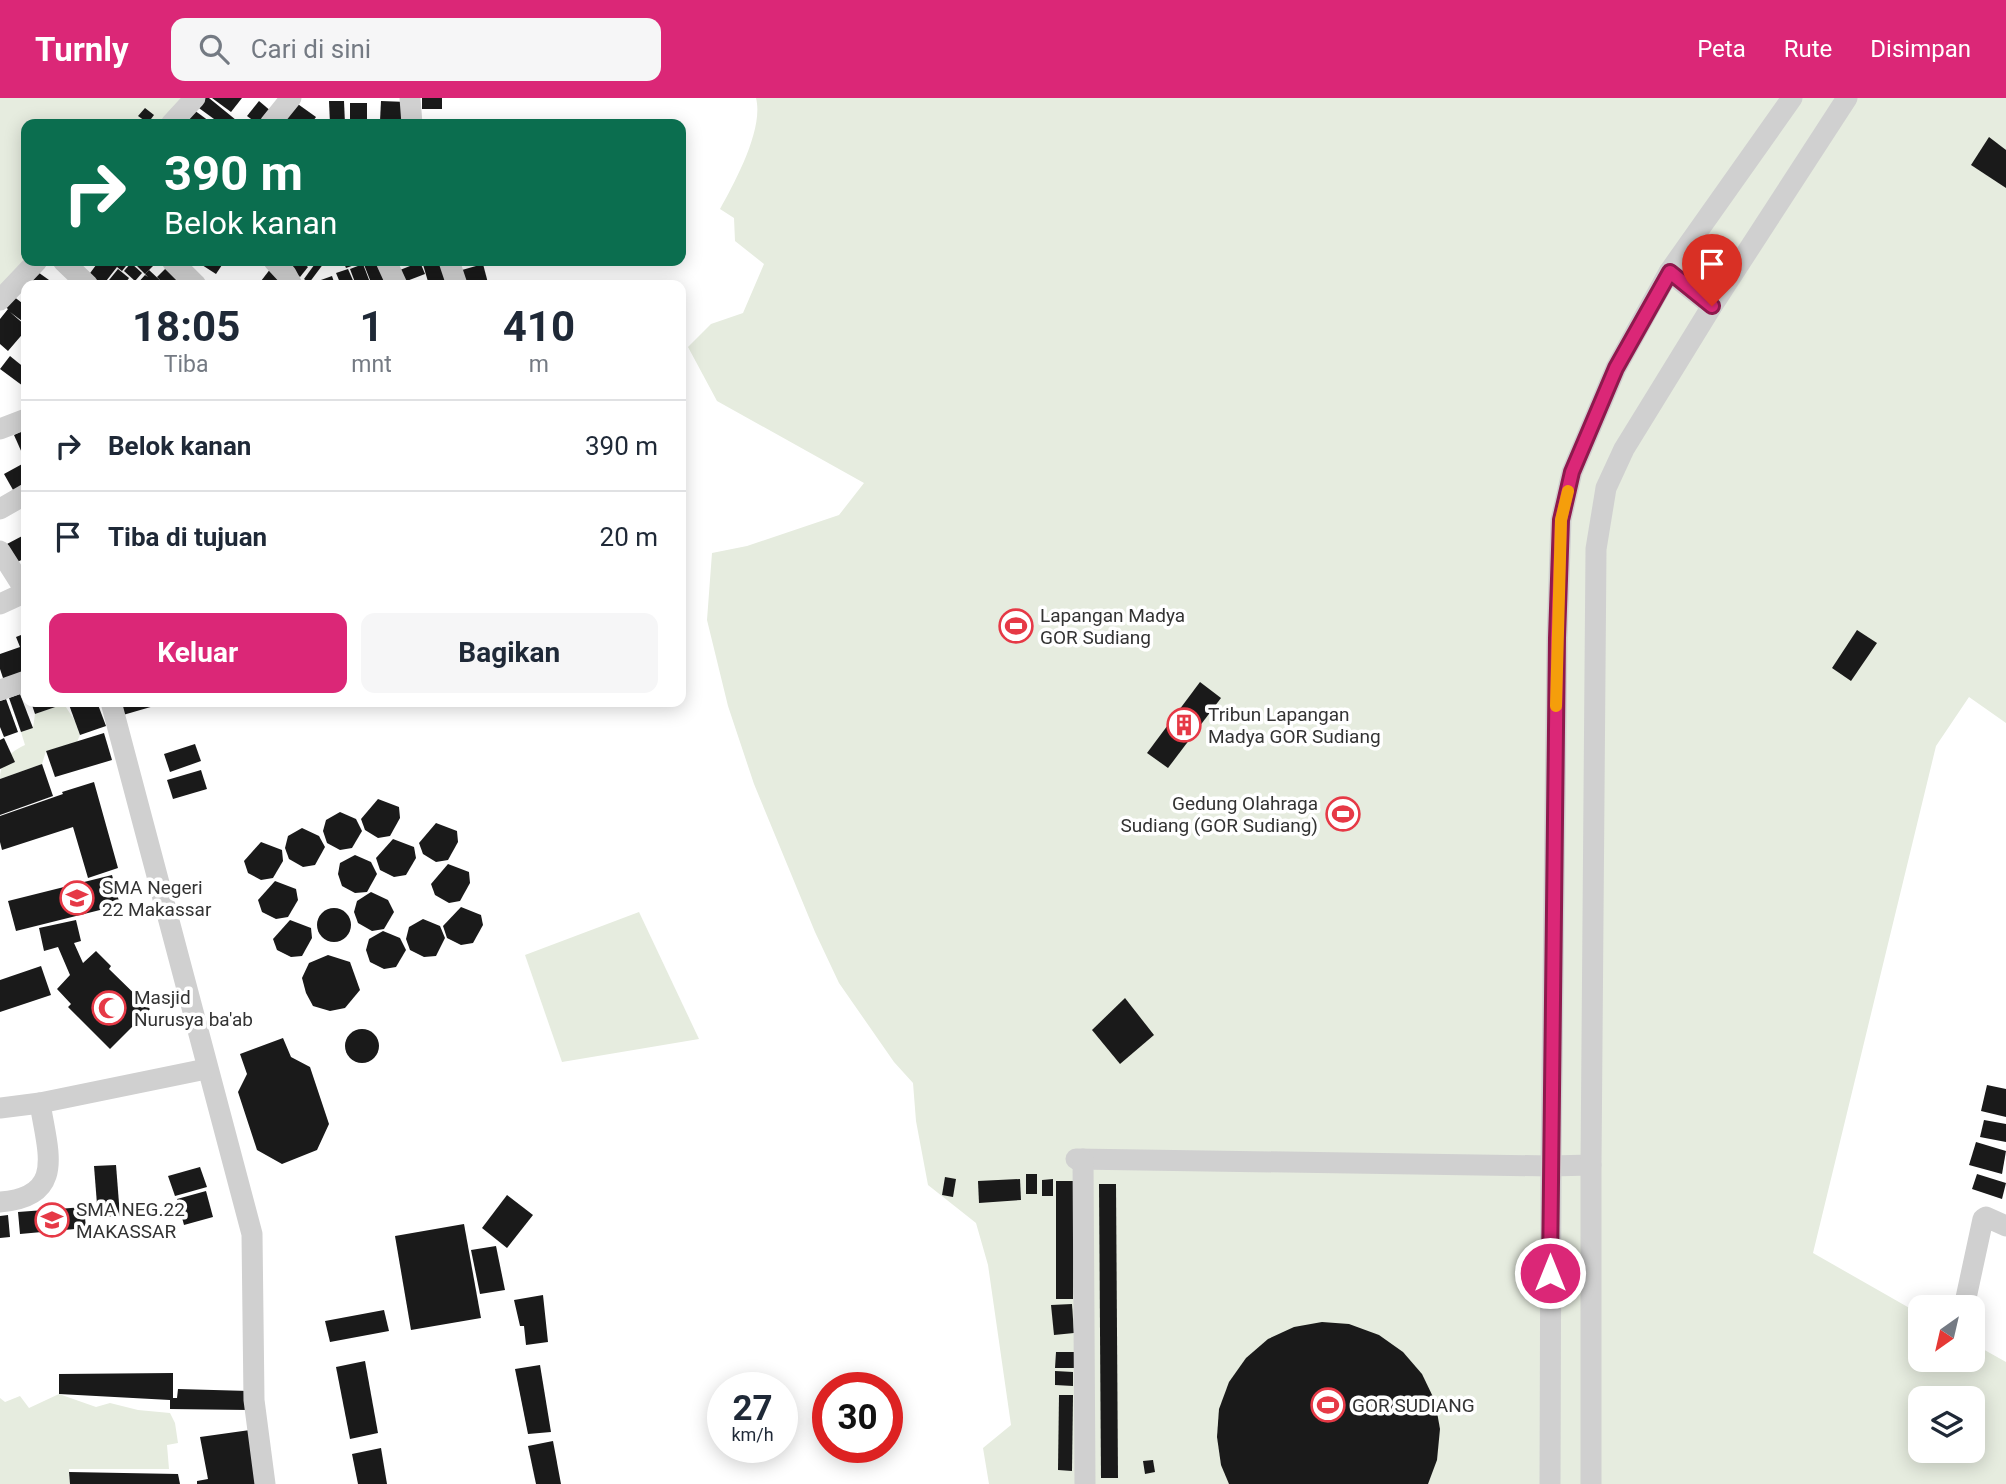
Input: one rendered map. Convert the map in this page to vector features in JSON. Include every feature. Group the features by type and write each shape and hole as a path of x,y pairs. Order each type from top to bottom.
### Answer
{"street":[{"path":"176,119 195,98"},
{"path":"274,119 291,98"},
{"path":"410,98 412,119"},
{"path":"1550,1484 1550,1166 1561,520 1572,472 1616,368 1670,272 1792,98"},
{"path":"1591,1484 1596,549 1606,488 1624,449 1712,306 1847,98"},
{"path":"0,300 32,266"},
{"path":"68,266 83,280"},
{"path":"177,266 192,280"},
{"path":"1670,272 1712,306"},
{"path":"0,429 21,421"},
{"path":"0,509 21,498"},
{"path":"0,551 21,584"},
{"path":"0,604 21,594"},
{"path":"0,690 21,683"},
{"path":"112,707 251,1234 254,1400 265,1484"},
{"path":"0,1108 40,1103 206,1069"},
{"path":"0,1202 28,1196 43,1185 48,1171 40,1103"},
{"path":"1085,1484 1079,1159 1591,1165"},
{"path":"1967,1295 1983,1219 1986,1217 2005,1221"}],"shaded area":[{"path":"0,98 195,98 176,119 21,119 23,266 0,300"},
{"name":"Gedung Olahraga Sudiang (GOR Sudiang)","path":"756,98 2006,98 2006,723 1969,697 1936,746 1813,1253 1908,1307 1908,1372 1985,1372 1985,1350 2006,1362 2006,1484 989,1484 983,1448 1011,1425 988,1265 976,1223 928,1185 916,1121 913,1083 894,1062 839,983 815,932 754,784 728,706 707,620 712,553 747,546 839,515 864,483 717,401 688,347 711,324 743,313 764,264 735,241 734,218 720,209 747,155 756,125"},
{"path":"55,707 66,707 80,735 77,742 46,751 42,764 0,779 7,758 25,745 21,732 33,728 35,714"},
{"path":"639,912 699,1039 562,1062 525,955"},
{"path":"59,1394 96,1407 110,1403 138,1410 170,1413 175,1423 178,1443 167,1445 169,1469 69,1469 70,1484 0,1484 0,1398 5,1402 20,1396 29,1408"}],"building":[{"path":"196,98 209,98 235,119 214,119 192,103"},
{"path":"212,98 242,98 231,112"},
{"path":"422,98 442,98 442,109 422,109"},
{"path":"259,101 272,112 267,119 251,119 247,116"},
{"path":"329,101 344,101 345,119 330,119"},
{"path":"381,101 407,102 406,119 380,119"},
{"path":"295,102 316,117 315,119 283,119"},
{"path":"350,103 367,103 367,119 350,119"},
{"path":"145,108 154,115 151,119 138,116"},
{"path":"194,110 206,119 188,119"},
{"path":"1989,137 2006,150 2006,188 1971,165"},
{"path":"95,266 126,266 122,271 117,267 107,280 85,280"},
{"path":"128,266 134,266 142,273 134,280 124,271"},
{"path":"137,266 153,266 145,274"},
{"path":"168,266 181,277 178,280 160,280 157,277"},
{"path":"204,266 221,266 216,274"},
{"path":"291,266 308,267 300,277 289,269"},
{"path":"313,266 322,266 311,280 304,279"},
{"path":"364,266 369,280 354,280 350,269"},
{"path":"365,266 384,266 388,280 370,280"},
{"path":"410,266 422,266 425,274 409,280 398,280 395,272"},
{"path":"423,266 449,266 450,280 428,280"},
{"path":"484,266 487,280 465,280 462,270"},
{"path":"271,268 284,277 282,280 262,280"},
{"path":"118,269 129,278 128,280 109,280"},
{"path":"348,269 353,280 339,280 336,273"},
{"path":"35,270 49,280 30,280"},
{"path":"149,270 160,280 140,280 145,275 148,277 145,274"},
{"path":"13,296 21,302 21,320 10,312 21,322 21,336 8,351 0,344 0,319 8,309 4,306"},
{"path":"10,356 21,365 21,385 0,369"},
{"path":"21,432 21,451 14,435"},
{"path":"21,465 21,495 17,497 4,474"},
{"path":"21,537 21,560 17,562 7,544"},
{"path":"1857,630 1877,643 1851,681 1832,668"},
{"path":"21,635 21,678 5,684 0,669 0,654 20,647 16,637"},
{"name":"Tribun Lapangan Madya GOR Sudiang","path":"1200,682 1221,698 1168,768 1147,753"},
{"path":"20,694 21,707 25,707 33,728 21,732 9,698"},
{"path":"6,699 18,732 4,737 0,727 0,701"},
{"path":"33,707 55,707 35,714"},
{"path":"70,707 99,707 106,726 80,735"},
{"path":"120,707 151,707 123,715"},
{"path":"104,733 112,760 55,777 46,751"},
{"path":"4,738 15,762 0,769 0,740"},
{"path":"195,744 201,761 170,772 164,754"},
{"path":"42,764 53,796 0,815 0,779"},
{"path":"201,770 207,789 173,799 167,780"},
{"path":"94,782 118,868 88,878 73,827 2,850 0,816"},
{"path":"378,799 399,807 400,818 390,836 378,838 365,830 361,819"},
{"path":"340,812 356,819 362,831 352,848 340,850 327,843 323,831 326,820"},
{"path":"436,823 457,831 458,842 448,860 436,862 423,854 419,843"},
{"path":"302,828 319,836 325,847 315,865 303,867 289,859 285,848 288,836"},
{"path":"393,839 414,847 416,858 406,875 394,877 380,870 376,858"},
{"path":"261,842 282,850 283,861 273,878 261,880 248,873 244,861"},
{"path":"355,855 371,862 377,874 367,892 355,893 342,886 338,874 340,863"},
{"path":"448,864 469,872 470,883 460,901 449,903 435,895 431,884"},
{"path":"112,875 120,905 16,931 8,901"},
{"path":"275,881 296,889 298,900 288,917 276,919 262,912 258,900"},
{"path":"371,892 388,900 394,912 384,929 372,931 358,923 354,912 357,901"},
{"path":"461,907 481,915 483,925 473,943 461,945 447,938 443,926"},
{"path":"334,908 346,913 351,925 346,937 334,942 322,937 317,925 322,913"},
{"path":"423,919 440,926 445,938 436,956 424,957 410,950 406,939 409,927"},
{"path":"76,920 81,941 74,943 83,963 96,951 111,966 109,969 150,1009 110,1049 68,1007 71,1004 57,989 70,975 58,947 44,951 39,928"},
{"path":"290,920 311,928 312,938 302,956 291,957 277,950 273,939"},
{"path":"383,931 400,938 406,950 396,967 384,969 370,962 366,950 369,939"},
{"path":"328,955 350,962 360,990 345,1008 330,1011 313,1006 302,978 309,963"},
{"path":"41,966 51,995 0,1012 0,980"},
{"path":"1125,998 1154,1035 1120,1064 1092,1030"},
{"path":"362,1029 374,1034 379,1046 374,1058 362,1063 350,1058 345,1046 350,1034"},
{"path":"283,1038 291,1057 310,1067 329,1124 317,1150 282,1164 257,1150 238,1092 247,1074 240,1054"},
{"path":"1987,1085 2006,1089 2006,1117 1981,1111"},
{"path":"1984,1120 2006,1124 2006,1142 1980,1137"},
{"path":"1976,1142 2006,1151 2002,1174 1969,1165"},
{"name":"SMA NEG.22 MAKASSAR","path":"116,1165 120,1216 98,1217 94,1166"},
{"path":"200,1167 207,1187 175,1196 168,1176"},
{"path":"1026,1174 1037,1174 1037,1194 1026,1194"},
{"path":"1977,1174 2006,1183 2002,1199 1972,1189"},
{"path":"945,1177 956,1179 953,1197 942,1195"},
{"path":"1020,1179 1021,1200 979,1203 978,1181"},
{"path":"1053,1179 1053,1196 1042,1196 1042,1180"},
{"path":"1056,1181 1074,1181 1073,1299 1056,1299"},
{"path":"1099,1184 1116,1184 1118,1478 1101,1478"},
{"path":"206,1191 213,1217 184,1225 177,1199"},
{"path":"507,1195 533,1215 507,1248 482,1228"},
{"name":"SMA NEG.22 MAKASSAR","path":"84,1207 86,1228 20,1234 18,1212"},
{"path":"8,1215 10,1237 0,1238 0,1216"},
{"path":"464,1224 481,1318 411,1330 395,1236"},
{"path":"496,1246 505,1290 480,1294 471,1250"},
{"path":"543,1295 548,1342 526,1345 524,1326 520,1326 514,1300"},
{"path":"1072,1304 1074,1333 1054,1335 1051,1305"},
{"path":"384,1310 389,1331 330,1342 325,1321"},
{"name":"GOR SUDIANG","path":"1322,1322 1349,1324 1379,1335 1403,1352 1422,1374 1435,1401 1440,1429 1437,1460 1428,1484 1229,1484 1221,1465 1217,1437 1219,1409 1229,1382 1246,1358 1268,1339 1294,1327"},
{"path":"1056,1352 1075,1352 1075,1368 1055,1368"},
{"path":"365,1361 378,1433 350,1439 336,1367"},
{"path":"540,1365 551,1432 528,1434 515,1369"},
{"path":"1055,1371 1073,1372 1073,1386 1055,1385"},
{"path":"173,1373 173,1398 177,1398 178,1389 249,1391 249,1410 170,1409 170,1400 59,1394 59,1374"},
{"path":"1059,1395 1073,1395 1072,1471 1058,1470"},
{"path":"250,1430 260,1484 197,1484 197,1481 208,1479 200,1437"},
{"path":"553,1441 561,1484 536,1484 528,1446"},
{"path":"381,1448 387,1484 358,1484 352,1454"},
{"path":"1153,1460 1155,1472 1145,1474 1143,1461"},
{"path":"69,1472 178,1474 180,1484 70,1484"}],"slow traffic":[{"path":"1556,706 1561,520 1568,491"}],"place":[{"name":"Lapangan Madya GOR Sudiang","path":"1016,626"},
{"name":"Tribun Lapangan Madya GOR Sudiang","path":"1184,725"},
{"name":"Gedung Olahraga Sudiang (GOR Sudiang)","path":"1343,814"},
{"name":"SMA Negeri 22 Makassar","path":"77,898"},
{"name":"Masjid Nurusya ba'ab","path":"109,1008"},
{"name":"SMA NEG.22 MAKASSAR","path":"52,1220"},
{"name":"GOR SUDIANG","path":"1328,1405"}],"route":[{"path":"1550,1273 1557,638 1561,520 1572,472 1616,368 1670,272 1712,306"}]}
